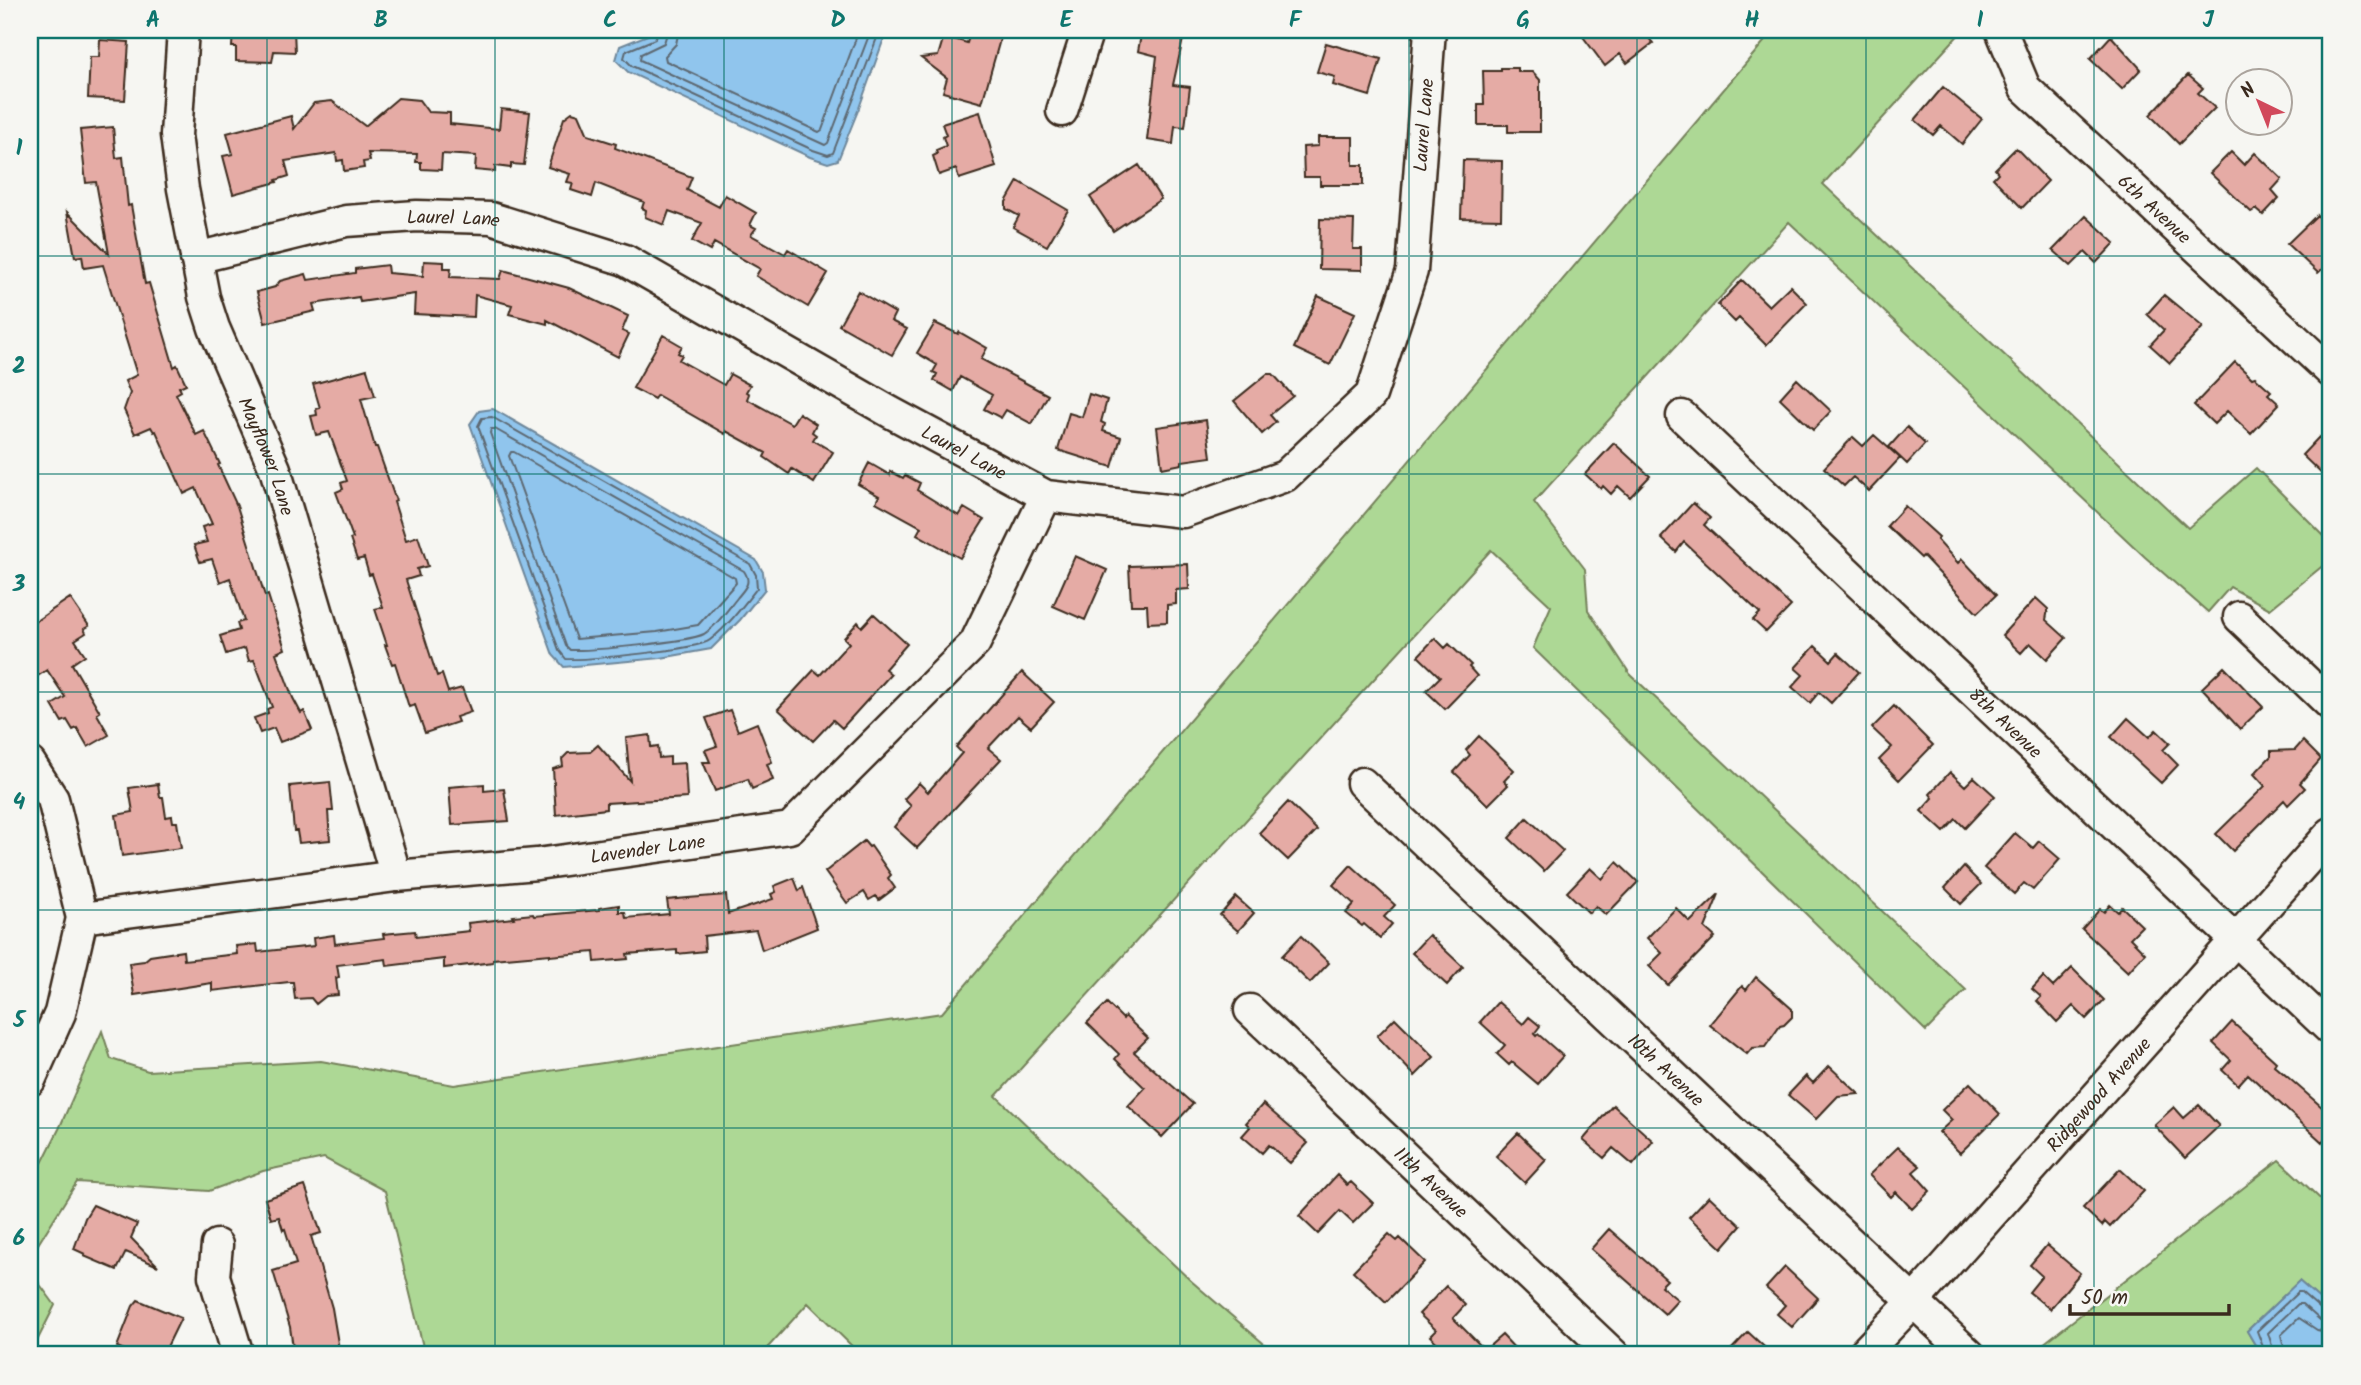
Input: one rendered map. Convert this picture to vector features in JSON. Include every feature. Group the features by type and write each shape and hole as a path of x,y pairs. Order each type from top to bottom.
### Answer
{"street":[{"name":"Mayflower Lane","path":"183,30 176,135 196,258 214,328 275,468 396,876"},
{"path":"1062,111 1088,30"},
{"name":"Laurel Lane","path":"196,258 346,221 417,216 491,218 625,260 890,412 1046,496 1183,512 1285,476 1371,396 1412,271 1430,30"},
{"name":"6th Avenue","path":"2001,30 2025,88 2331,372"},
{"name":"8th Avenue","path":"1682,416 2331,1030"},
{"name":"Lavender Lane","path":"82,918 396,876 537,864 790,828 975,642 1046,496"},
{"path":"2239,617 2331,705"},
{"path":"30,763 53,799 82,918 60,1013 30,1080"},
{"name":"10th Avenue","path":"1362,783 1970,1355"},
{"name":"Ridgewood Avenue","path":"1862,1355 1914,1301 2331,833"},
{"name":"11th Avenue","path":"1250,1010 1614,1355"},
{"path":"217,1245 214,1276 238,1355"}],"green space":[{"path":"1774,30 1963,30 1823,184 2188,528 2256,468 2331,543 2331,559 2270,609 2230,587 2208,612 2145,557 1789,222 1534,502 1585,569 1588,610 1630,674 1966,990 1926,1031 1533,648 1551,606 1491,550 996,1096 1190,1280 1277,1355 861,1355 808,1303 761,1355 425,1355 385,1191 324,1158 263,1171 209,1191 77,1182 30,1257 30,1187 102,1031 111,1059 148,1071 321,1061 454,1085 942,1013"},
{"path":"2279,1160 2331,1209 2331,1309 2299,1281 2247,1331 2261,1355 2029,1355"},
{"path":"30,1271 55,1305 30,1355"}],"water":[{"path":"660,30 887,30 838,160 828,163 628,72 616,60 620,46"},
{"path":"493,409 756,560 763,572 765,589 740,620 711,649 661,658 564,667 553,655 470,424 479,411"},
{"path":"2299,1281 2331,1309 2331,1355 2261,1355 2247,1331"}],"building":[{"path":"233,30 294,30 295,52 274,51 272,62 236,61 236,47 232,47"},
{"path":"971,30 1001,36 982,103 943,92 947,78 921,58 938,56 944,36 967,43"},
{"path":"1142,30 1185,30 1173,85 1190,87 1185,127 1175,126 1173,144 1147,140 1157,56 1138,51"},
{"path":"1578,30 1642,30 1653,43 1627,63 1620,54 1605,66"},
{"path":"2111,36 2141,69 2122,89 2090,59"},
{"path":"100,40 129,42 125,100 88,98 90,57 99,57"},
{"path":"1326,43 1381,59 1370,96 1333,85 1335,77 1317,72"},
{"path":"1501,68 1518,68 1518,72 1533,72 1540,80 1540,132 1508,132 1508,125 1478,125 1478,105 1484,105 1483,71 1501,71"},
{"path":"2188,75 2203,88 2198,93 2215,108 2179,144 2150,115"},
{"path":"1943,87 1982,119 1962,144 1941,126 1933,135 1915,120"},
{"path":"398,98 419,100 428,112 450,113 450,124 499,129 501,109 530,112 524,165 511,164 511,168 495,166 495,172 475,170 476,156 442,154 441,170 421,169 421,162 416,162 417,154 368,153 370,161 363,162 364,168 344,171 343,160 337,161 336,153 285,161 289,176 233,194 223,156 233,154 227,133 291,116 294,129 314,103 332,101 365,126"},
{"path":"572,112 579,114 588,135 616,144 615,148 692,177 687,190 719,207 725,195 756,213 750,225 756,228 751,235 785,254 788,249 828,273 808,307 756,276 760,269 714,243 710,251 692,241 702,223 669,211 664,225 645,217 646,210 642,208 644,202 596,183 592,197 571,190 573,183 567,182 570,174 548,167 564,118"},
{"path":"980,112 996,167 959,179 956,169 939,175 933,156 937,154 936,150 946,146 942,124"},
{"path":"113,127 116,158 123,157 128,206 131,205 145,284 149,283 174,367 177,365 186,384 179,387 181,391 176,394 196,435 204,431 237,506 285,649 276,653 293,698 301,713 304,711 312,730 280,742 274,728 260,733 254,718 268,713 267,709 272,707 254,660 249,661 245,648 226,654 220,636 239,630 237,623 244,621 230,578 220,582 212,559 200,562 194,545 207,542 202,527 212,524 196,488 184,494 156,431 151,427 135,434 124,410 130,393 125,381 137,375 103,265 84,268 82,256 75,257 67,212 109,254 96,182 86,183 80,130"},
{"path":"1318,137 1353,137 1353,165 1363,165 1363,185 1320,185 1320,177 1304,177 1303,147 1318,146"},
{"path":"2016,148 2048,181 2022,208 1993,178 1998,173 1995,169"},
{"path":"2231,152 2244,165 2255,153 2282,179 2272,190 2279,198 2263,215 2256,209 2251,212 2210,173"},
{"path":"1463,160 1502,161 1501,219 1461,218"},
{"path":"1139,165 1161,199 1113,231 1090,197"},
{"path":"1018,181 1068,210 1047,246 1013,227 1019,216 1006,209 1006,202"},
{"path":"2317,215 2331,229 2331,261 2318,273 2287,244"},
{"path":"2086,216 2115,243 2096,263 2085,252 2071,266 2053,250"},
{"path":"1320,219 1354,220 1353,249 1362,249 1362,270 1319,269"},
{"path":"424,261 444,262 444,268 451,268 450,277 500,279 503,270 569,288 628,316 622,331 629,334 618,357 547,320 547,324 509,314 512,305 475,295 474,317 414,314 415,294 360,302 359,297 313,304 315,311 265,323 257,292 275,287 280,281 306,274 308,280 355,273 355,269 387,265 388,273 423,276"},
{"path":"1742,280 1769,306 1790,286 1807,303 1766,345 1739,318 1735,322 1718,305"},
{"path":"858,291 895,313 891,321 907,329 892,355 839,325"},
{"path":"2164,295 2203,327 2170,363 2150,345 2164,330 2147,314"},
{"path":"1318,296 1355,313 1330,365 1294,348"},
{"path":"935,323 958,334 959,332 987,348 981,359 1048,395 1032,424 1006,410 1001,418 984,409 992,395 960,377 953,391 934,380 937,374 933,372 937,365 917,353"},
{"path":"663,335 682,346 678,353 682,355 679,360 724,385 730,374 750,385 746,392 749,394 747,399 792,424 799,413 816,424 812,432 816,435 813,440 833,452 814,483 792,469 789,474 764,457 766,453 726,431 725,434 657,395 654,399 633,388"},
{"path":"2235,362 2271,391 2268,394 2279,404 2251,434 2227,411 2214,424 2194,405"},
{"path":"367,369 375,396 361,399 375,447 396,501 394,502 406,540 418,536 428,566 417,569 419,576 406,580 437,676 442,674 448,692 462,688 471,712 456,717 458,722 425,733 415,705 409,707 395,663 392,664 385,645 375,609 383,607 372,574 369,575 364,558 357,560 350,539 353,538 336,492 343,489 341,483 347,481 329,432 316,435 311,416 317,415 316,409 320,408 313,384"},
{"path":"1267,374 1273,374 1293,396 1270,415 1276,422 1262,434 1234,401"},
{"path":"1797,379 1831,411 1813,430 1780,398"},
{"path":"1089,394 1107,400 1101,422 1105,424 1103,431 1121,437 1112,467 1058,450 1069,413 1082,417"},
{"path":"1206,420 1211,457 1182,461 1182,464 1162,468 1157,427"},
{"path":"1907,427 1925,444 1907,464 1889,447"},
{"path":"1874,435 1900,458 1869,491 1853,477 1844,486 1824,468 1853,437 1863,446"},
{"path":"2319,437 2331,449 2331,483 2302,455"},
{"path":"1614,443 1650,476 1630,497 1618,486 1611,494 1603,486 1601,489 1585,474"},
{"path":"869,463 890,475 890,471 920,483 917,490 959,516 964,508 984,520 960,558 917,534 921,527 876,502 879,496 858,484"},
{"path":"1693,503 1710,518 1704,525 1791,606 1766,632 1753,620 1760,613 1684,542 1676,552 1661,538"},
{"path":"1905,506 1939,537 1937,540 1958,563 1962,559 1996,595 1977,613 1923,556 1921,558 1887,526"},
{"path":"1075,556 1107,570 1085,620 1053,606"},
{"path":"1188,564 1189,589 1176,590 1176,604 1167,605 1167,622 1148,623 1147,605 1131,605 1129,566"},
{"path":"70,598 89,626 84,629 86,633 75,640 85,655 72,664 100,712 97,714 109,735 88,747 77,728 73,730 67,720 62,722 52,705 65,697 47,670 30,681 30,625"},
{"path":"2036,598 2048,609 2046,620 2066,638 2047,659 2030,643 2021,653 2002,635"},
{"path":"874,614 907,644 885,669 891,674 842,728 833,720 813,741 778,709 814,670 820,675 849,643 844,638 858,622 862,627"},
{"path":"1435,638 1445,648 1449,644 1471,665 1469,667 1477,676 1445,709 1426,691 1440,677 1418,656"},
{"path":"1815,646 1831,661 1838,653 1859,672 1831,703 1819,692 1810,703 1792,687 1803,675 1795,668"},
{"path":"2224,667 2263,707 2240,729 2202,688"},
{"path":"1022,672 1054,702 1031,727 1018,716 988,748 1001,759 917,848 894,827 911,806 904,799 919,783 928,792 962,753 956,747"},
{"path":"1894,706 1933,745 1899,780 1879,760 1892,747 1872,728"},
{"path":"730,710 738,731 757,723 772,762 767,764 773,780 752,789 748,779 715,791 703,762 710,762 705,750 717,746 706,718"},
{"path":"2128,718 2149,737 2156,730 2170,743 2163,750 2178,765 2161,783 2111,737"},
{"path":"650,735 651,747 658,746 659,758 670,757 670,764 685,763 687,798 606,803 606,809 556,815 553,769 563,766 562,759 568,753 590,752 598,745 630,781 626,738"},
{"path":"1479,736 1514,770 1504,781 1508,785 1488,805 1454,772 1470,755 1466,750"},
{"path":"2303,741 2321,759 2300,783 2305,788 2288,805 2284,800 2233,851 2216,834 2265,786 2254,774 2271,756 2271,751 2295,750"},
{"path":"1950,772 1965,786 1974,777 1995,796 1965,828 1956,819 1944,832 1921,811 1933,798 1930,794"},
{"path":"330,782 333,811 328,811 330,840 299,843 297,831 294,831 290,786"},
{"path":"158,784 166,817 172,816 173,822 177,822 181,848 122,856 116,815 133,812 129,788"},
{"path":"484,784 484,791 504,789 509,821 452,825 449,787"},
{"path":"1288,802 1317,830 1288,860 1259,833"},
{"path":"1527,818 1563,851 1544,871 1509,838"},
{"path":"2015,833 2033,848 2039,841 2060,859 2033,890 2024,883 2014,894 1984,868"},
{"path":"864,841 871,846 891,875 888,878 895,888 879,900 876,896 869,900 864,892 847,903 825,872"},
{"path":"1617,862 1638,882 1606,915 1596,906 1589,913 1567,892 1590,868 1602,879"},
{"path":"1351,865 1395,905 1384,917 1392,924 1380,938 1346,913 1354,904 1333,885"},
{"path":"1964,867 1981,884 1961,904 1945,888"},
{"path":"794,878 799,891 803,887 817,928 762,950 756,930 704,936 705,951 627,954 628,959 595,962 594,952 493,959 493,962 444,968 444,959 387,966 386,959 337,965 338,995 326,996 316,1004 311,998 295,999 293,982 212,991 212,983 134,995 129,963 144,961 150,956 183,951 184,960 237,954 236,946 257,944 258,952 314,946 313,938 334,935 335,944 384,938 383,934 415,931 416,937 469,931 468,923 533,914 599,910 619,905 619,912 625,912 626,918 669,914 667,900 688,898 726,895 728,914 773,899 771,894 776,892 774,886"},
{"path":"1719,894 1705,928 1715,937 1668,985 1649,966 1662,953 1647,938 1676,908 1690,922"},
{"path":"1236,897 1254,913 1238,931 1220,915"},
{"path":"2110,905 2118,912 2122,907 2142,926 2130,938 2145,953 2128,972 2082,929 2100,909 2104,912"},
{"path":"1429,935 1463,967 1447,985 1412,953"},
{"path":"1301,936 1329,963 1310,983 1282,956"},
{"path":"2072,968 2104,1000 2086,1019 2073,1006 2057,1022 2037,1001 2041,997 2032,989 2043,977 2053,987"},
{"path":"1756,977 1792,1009 1792,1017 1780,1026 1765,1047 1752,1048 1747,1054 1710,1025 1742,986 1746,990"},
{"path":"1498,1002 1523,1024 1529,1017 1540,1026 1534,1034 1538,1034 1563,1056 1538,1084 1512,1062 1509,1065 1497,1054 1505,1045 1480,1022"},
{"path":"1107,1003 1148,1038 1134,1052 1193,1104 1162,1137 1128,1106 1145,1088 1115,1059 1119,1054 1087,1023"},
{"path":"1395,1018 1434,1057 1415,1076 1377,1036"},
{"path":"2232,1022 2276,1062 2274,1065 2331,1115 2331,1131 2322,1142 2248,1074 2238,1085 2222,1070 2231,1060 2213,1043"},
{"path":"1829,1066 1859,1094 1838,1096 1816,1119 1788,1095 1806,1076 1813,1083"},
{"path":"1970,1083 2000,1114 1960,1153 1939,1132 1952,1120 1942,1110"},
{"path":"1263,1104 1308,1143 1290,1163 1269,1145 1262,1153 1242,1136 1250,1127 1246,1123"},
{"path":"1613,1105 1653,1141 1633,1165 1613,1148 1604,1158 1583,1140"},
{"path":"2199,1105 2219,1126 2185,1158 2154,1125 2174,1107 2184,1118"},
{"path":"1518,1133 1546,1160 1525,1183 1496,1156"},
{"path":"1898,1147 1920,1166 1913,1172 1930,1191 1912,1209 1896,1192 1891,1197 1869,1175"},
{"path":"2120,1169 2144,1191 2110,1227 2105,1222 2102,1226 2083,1208"},
{"path":"1337,1175 1347,1185 1351,1182 1373,1203 1353,1223 1340,1211 1318,1234 1299,1216"},
{"path":"305,1186 321,1233 311,1236 332,1308 340,1355 294,1355 290,1327 273,1271 296,1264 285,1229 283,1230 279,1217 271,1219 265,1199"},
{"path":"1709,1196 1741,1226 1722,1248 1689,1217"},
{"path":"93,1205 137,1224 131,1238 158,1266 126,1252 117,1270 74,1249 85,1218"},
{"path":"1609,1229 1667,1280 1661,1286 1678,1300 1665,1314 1591,1249"},
{"path":"1389,1234 1397,1241 1400,1238 1425,1262 1386,1302 1353,1271"},
{"path":"2047,1245 2080,1273 2050,1309 2029,1292 2042,1276 2030,1265"},
{"path":"1785,1267 1818,1298 1792,1327 1777,1314 1785,1305 1766,1288"},
{"path":"1446,1286 1465,1305 1453,1318 1485,1350 1502,1335 1521,1355 1450,1355 1430,1336 1436,1330 1419,1314"},
{"path":"138,1300 181,1318 163,1355 137,1355 117,1347 133,1306"},
{"path":"1748,1332 1773,1355 1726,1355"}]}
